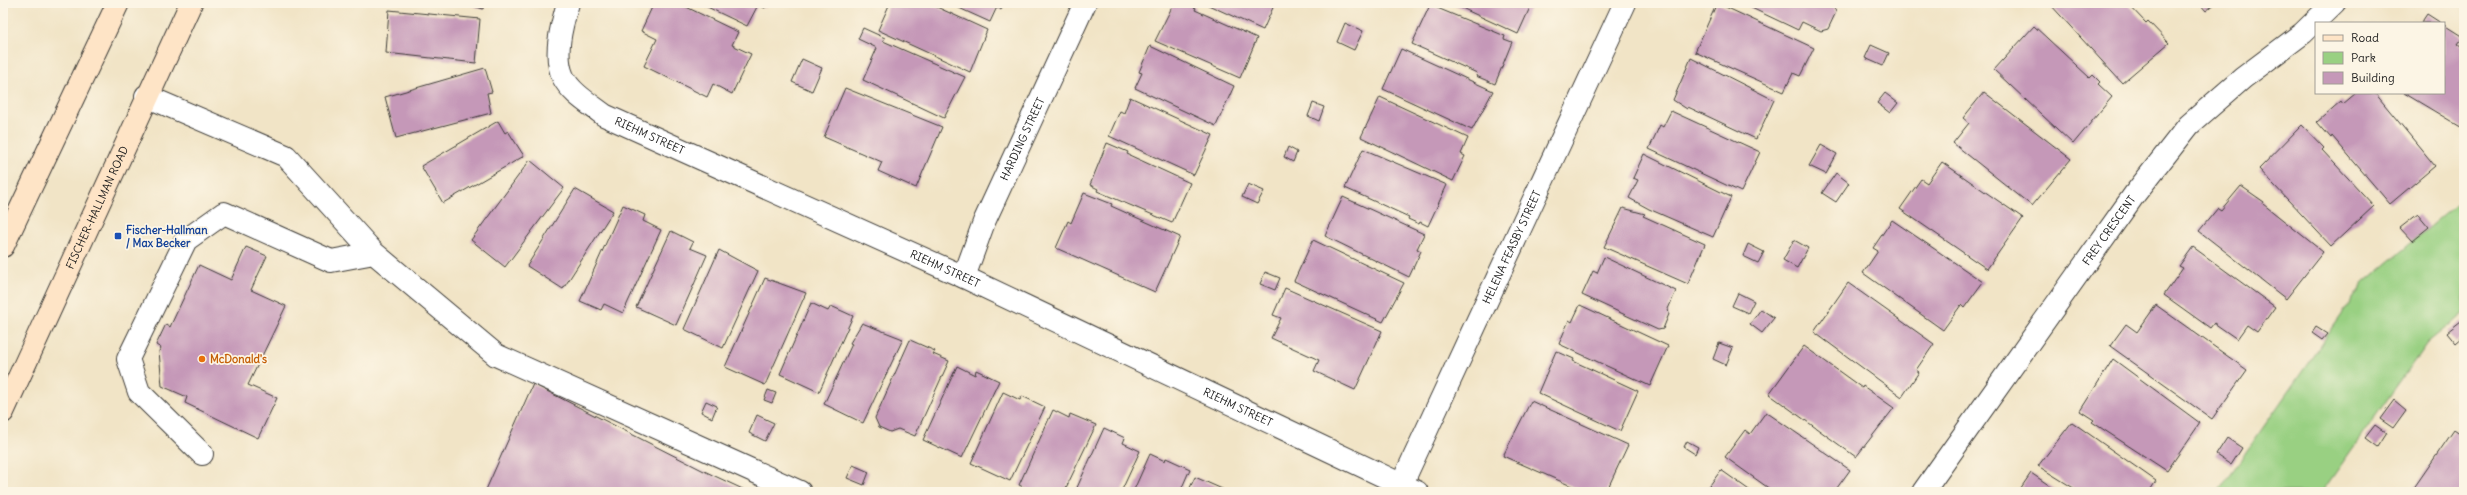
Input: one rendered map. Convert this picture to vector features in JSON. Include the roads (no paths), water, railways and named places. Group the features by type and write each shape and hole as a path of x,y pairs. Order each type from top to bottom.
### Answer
{"main road":[{"path":"3,246 118,3"},
{"name":"FISCHER-HALLMAN ROAD","path":"3,412 146,96 191,3"}],"street":[{"name":"RIEHM STREET","path":"568,3 559,32 563,76 577,94 604,115 964,277 1406,490"},
{"name":"HARDING STREET","path":"964,277 984,222 1085,3"},
{"name":"HELENA FEASBY STREET","path":"1406,490 1625,3"},
{"name":"FREY CRESCENT","path":"1923,492 2134,195 2189,125 2243,78 2303,33 2334,3"},
{"path":"146,96 286,156 374,253 496,355 800,492"},
{"path":"202,454 139,392 128,359 186,240 224,212 331,261 374,253"}],"place":[{"name":"Fischer-Hallman / Max Becker","path":"118,236"},
{"name":"McDonald's","path":"202,359"}]}
